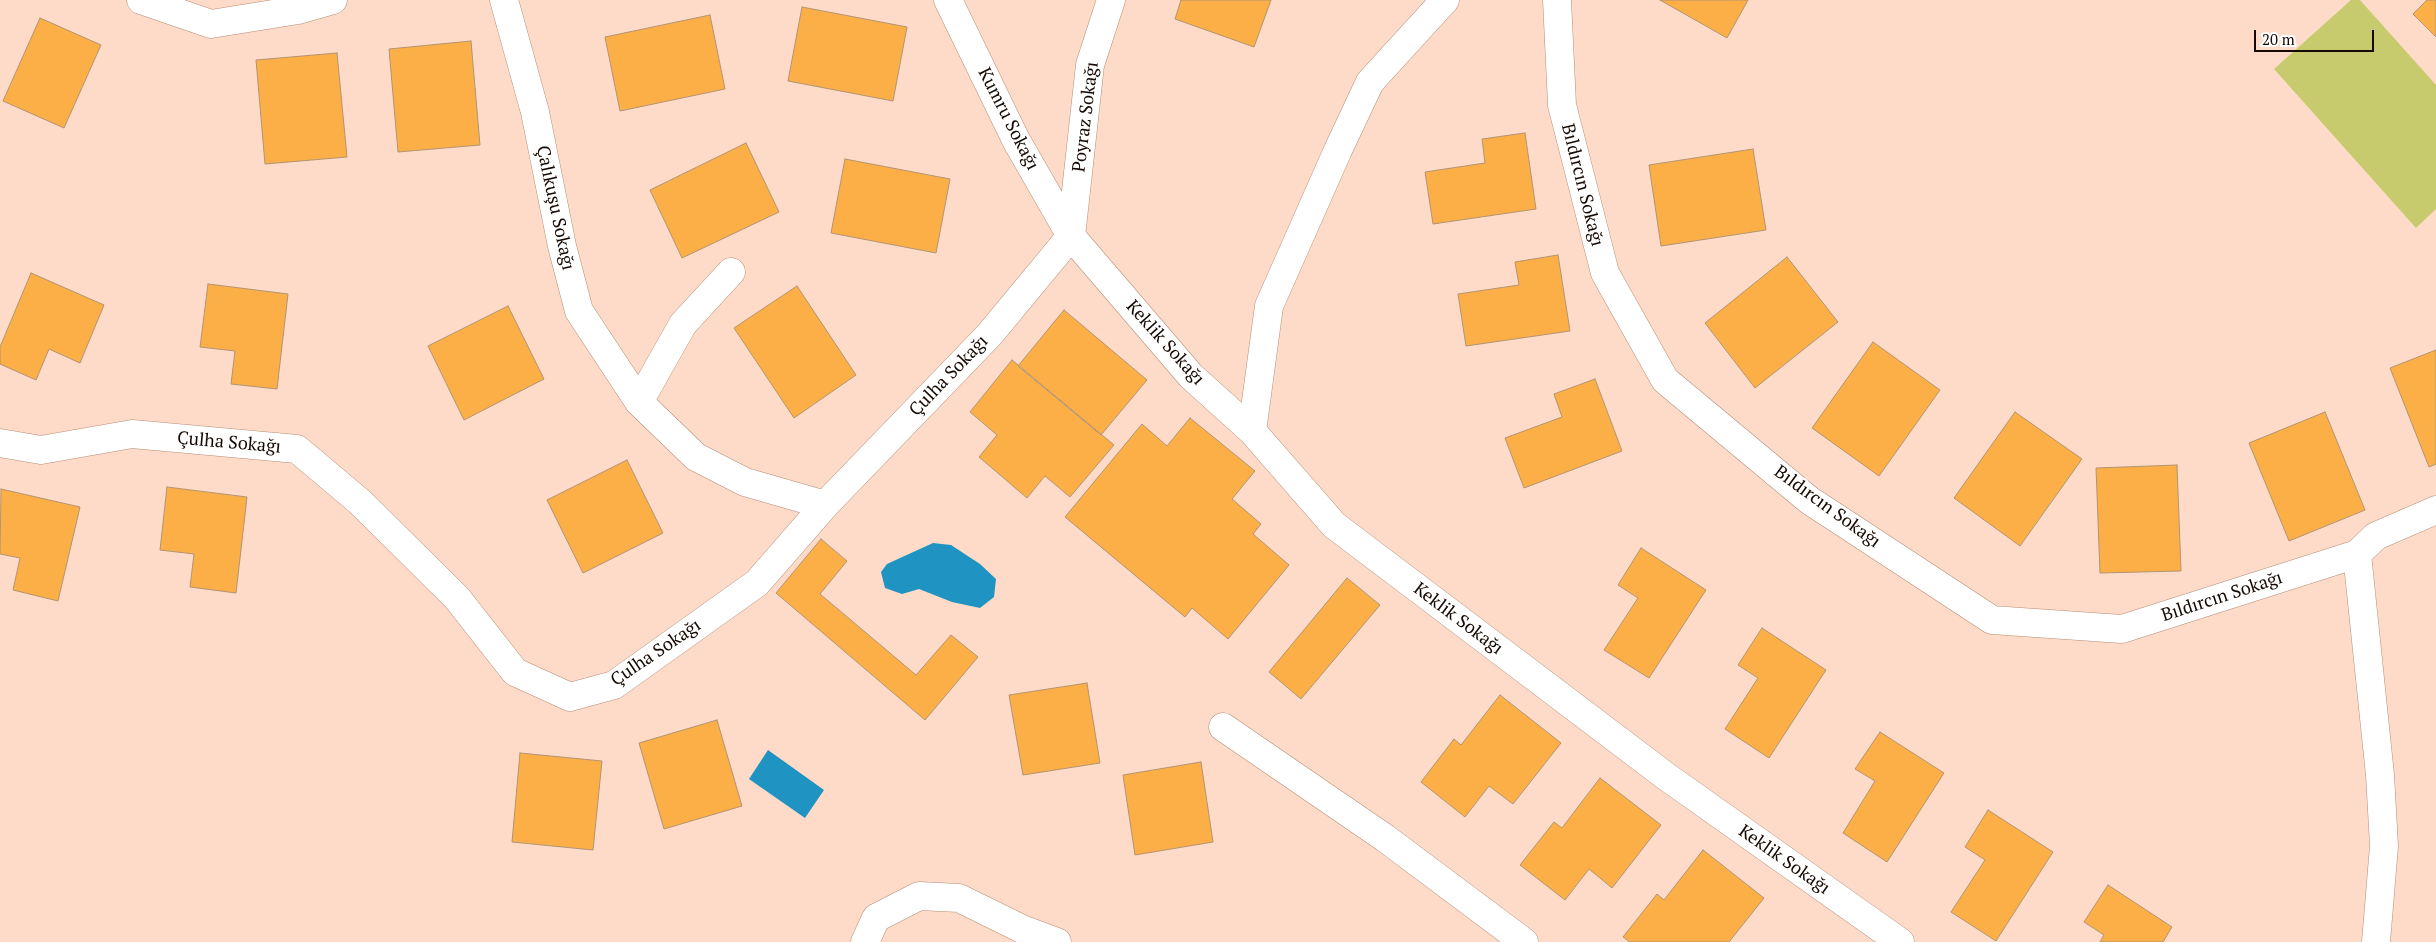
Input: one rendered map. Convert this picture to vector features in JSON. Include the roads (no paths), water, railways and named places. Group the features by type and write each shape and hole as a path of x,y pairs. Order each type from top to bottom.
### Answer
{"street":[{"path":"141,0 212,24 298,10 333,0"},
{"name":"Çalıkuşu Sokağı","path":"504,0 535,112 562,246 579,312 639,402 696,457 745,482 825,505"},
{"name":"Kumru Sokağı","path":"948,0 1016,140 1071,236"},
{"name":"Poyraz Sokağı","path":"1071,236 1090,64 1111,0"},
{"path":"1252,432 1269,306 1338,150 1370,82 1445,0"},
{"name":"Bıldırcın Sokağı","path":"1557,0 1562,105 1605,273 1665,380 1809,500 1992,620 2122,629 2357,554"},
{"name":"Keklik Sokağı","path":"1071,236 1191,376 1252,432 1334,525 1667,777 1900,942"},
{"name":"Çulha Sokağı","path":"0,444 41,450 132,434 297,449 360,502 457,598 515,672 570,697 614,684 757,583 825,505 990,334 1071,236"},
{"path":"639,402 683,324 731,272"},
{"path":"2376,942 2384,846 2380,775 2357,554 2376,536 2436,510"},
{"path":"1223,727 1385,838 1523,942"},
{"path":"865,942 876,918 919,896 959,898 1022,929 1057,942"},
{"path":"1518,942 1523,942"}],"water":[{"path":"933,543 951,545 980,564 996,579 994,597 980,608 952,602 919,589 902,594 885,588 881,572 887,564"},
{"path":"768,750 824,790 805,818 749,779"}]}
